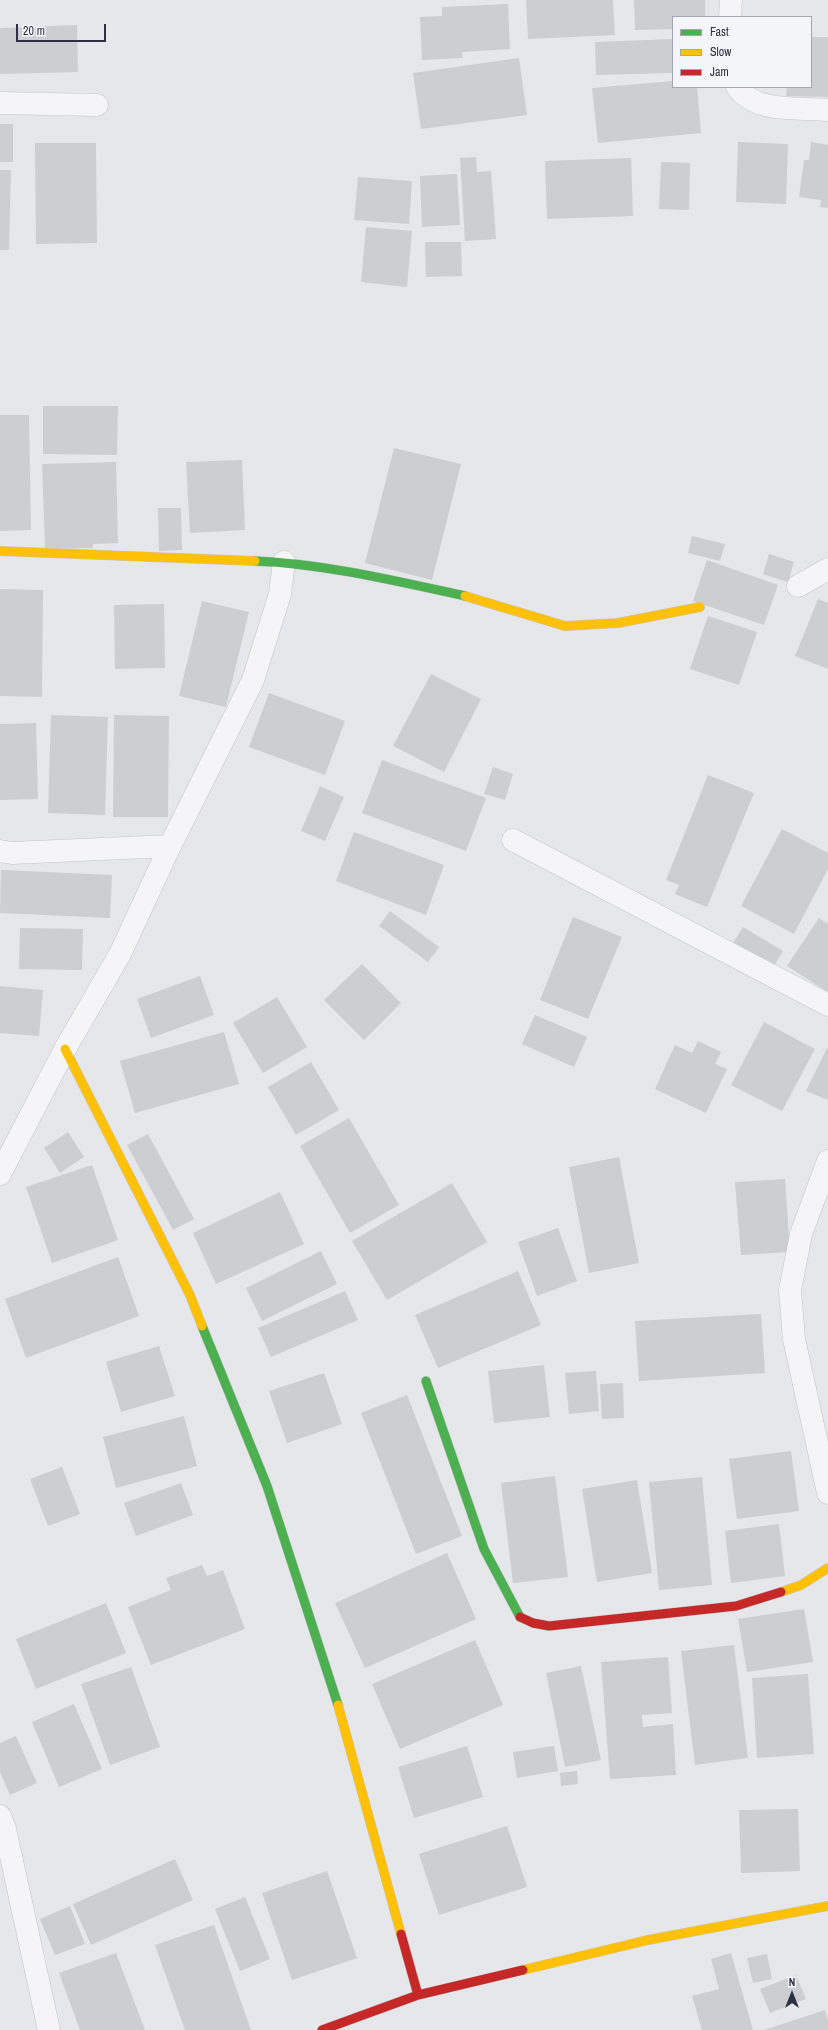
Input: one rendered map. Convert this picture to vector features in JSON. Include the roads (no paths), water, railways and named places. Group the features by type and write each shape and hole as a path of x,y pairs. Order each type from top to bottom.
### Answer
{"street":[{"path":"730,16 731,0"},
{"path":"738,88 742,94 764,106 828,110"},
{"path":"0,103 97,105"},
{"path":"0,551 284,562 351,571 478,599 565,626 618,623 700,607"},
{"path":"0,1174 65,1049 120,954 170,846 253,680 280,594 284,562"},
{"path":"798,586 828,569"},
{"path":"513,840 828,1005"},
{"path":"0,851 12,853 170,846"},
{"path":"65,1049 190,1295 267,1486 337,1700 418,1995"},
{"path":"828,1160 801,1234 790,1290 794,1339 828,1493"},
{"path":"426,1380 484,1549 518,1616 533,1623 550,1626 736,1606 801,1585 828,1568"},
{"path":"0,1816 5,1829 37,1967 49,2030"},
{"path":"322,2030 418,1995 648,1940 828,1906"}]}
